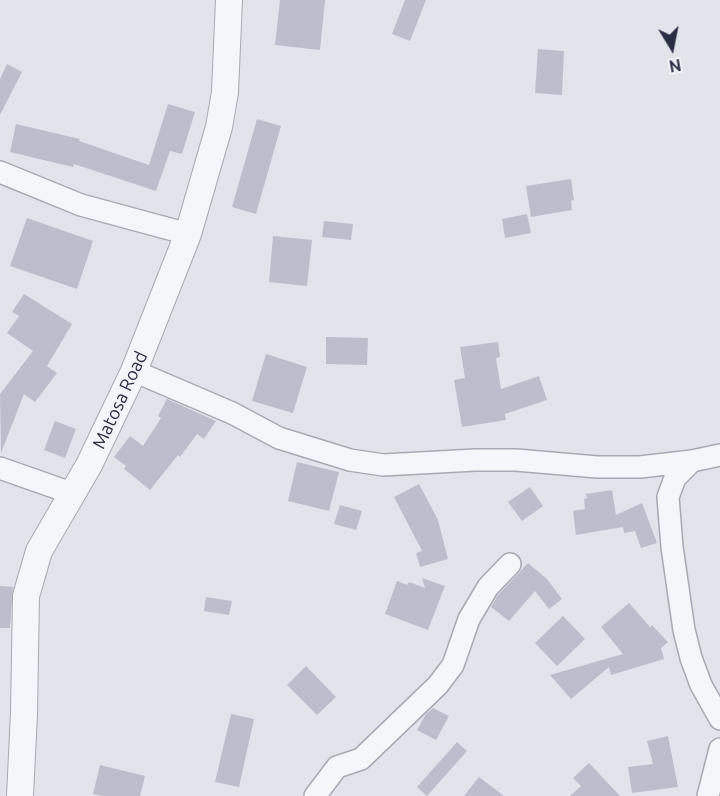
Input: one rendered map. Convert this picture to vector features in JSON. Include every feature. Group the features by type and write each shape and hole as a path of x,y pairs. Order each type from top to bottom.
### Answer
{"street":[{"name":"Matosa Road","path":"20,796 26,596 39,551 100,445 134,371 188,234 219,127 225,92 229,0"},
{"path":"0,172 81,206 188,234"},
{"path":"134,371 232,413 279,438 350,460 372,464 403,465 453,459 475,459 597,467 640,467 720,455"},
{"path":"692,460 675,478 668,497 672,548 677,590 691,658 701,685 720,719"},
{"path":"0,468 71,493"},
{"path":"315,796 338,767 361,759 438,685 453,665 469,619 488,587 510,564"},
{"path":"708,796 720,749"}],"building":[{"path":"280,0 325,0 320,50 275,45"},
{"path":"405,0 426,0 410,41 392,34"},
{"path":"538,49 564,51 562,95 535,93"},
{"path":"7,64 22,72 0,115 0,79"},
{"path":"168,104 195,112 182,154 170,151 156,191 74,164 73,167 10,152 16,124 80,139 79,141 149,165"},
{"path":"257,119 281,126 256,214 232,207"},
{"path":"571,179 574,200 571,201 572,210 531,217 526,186"},
{"path":"527,214 531,233 505,238 502,219"},
{"path":"27,218 93,241 77,289 10,266"},
{"path":"324,221 353,224 351,240 322,237"},
{"path":"273,236 312,240 307,286 269,282"},
{"path":"24,294 72,324 47,366 57,373 35,402 24,394 1,453 0,394 33,351 7,333 19,316 12,312"},
{"path":"326,337 368,338 367,365 326,364"},
{"path":"498,342 500,357 496,358 501,389 539,376 547,400 505,414 506,420 462,427 454,380 465,378 460,347"},
{"path":"266,354 307,367 293,413 252,401"},
{"path":"167,399 216,421 204,439 197,434 150,490 124,469 126,466 114,457 130,436 143,446 161,418 158,416"},
{"path":"55,421 76,429 65,458 44,450"},
{"path":"297,462 339,472 329,511 288,501"},
{"path":"419,484 438,520 448,559 420,567 416,553 422,551 394,497"},
{"path":"530,487 543,506 522,521 508,502"},
{"path":"612,490 616,515 642,503 657,543 641,548 635,531 624,533 623,527 576,535 573,511 585,509 586,494"},
{"path":"340,505 362,511 356,530 334,524"},
{"path":"528,563 547,579 562,599 549,609 535,591 509,621 491,607 498,595"},
{"path":"422,578 445,586 428,630 385,614 397,581 407,585 409,582 425,588"},
{"path":"0,586 13,587 10,628 0,628"},
{"path":"206,597 232,601 229,615 204,611"},
{"path":"629,603 650,627 652,625 668,642 661,648 664,659 611,675 609,667 571,699 550,675 623,654 601,627"},
{"path":"563,616 585,639 557,666 535,643"},
{"path":"306,666 336,697 317,715 287,685"},
{"path":"433,708 449,716 436,740 417,730 426,714"},
{"path":"231,714 254,719 239,787 215,782"},
{"path":"668,736 678,787 632,793 628,767 653,764 647,741"},
{"path":"457,742 467,751 427,796 417,787"},
{"path":"589,763 620,796 570,796 581,786 573,778"},
{"path":"100,765 145,776 140,796 93,794"},
{"path":"479,777 504,796 464,796"}]}
